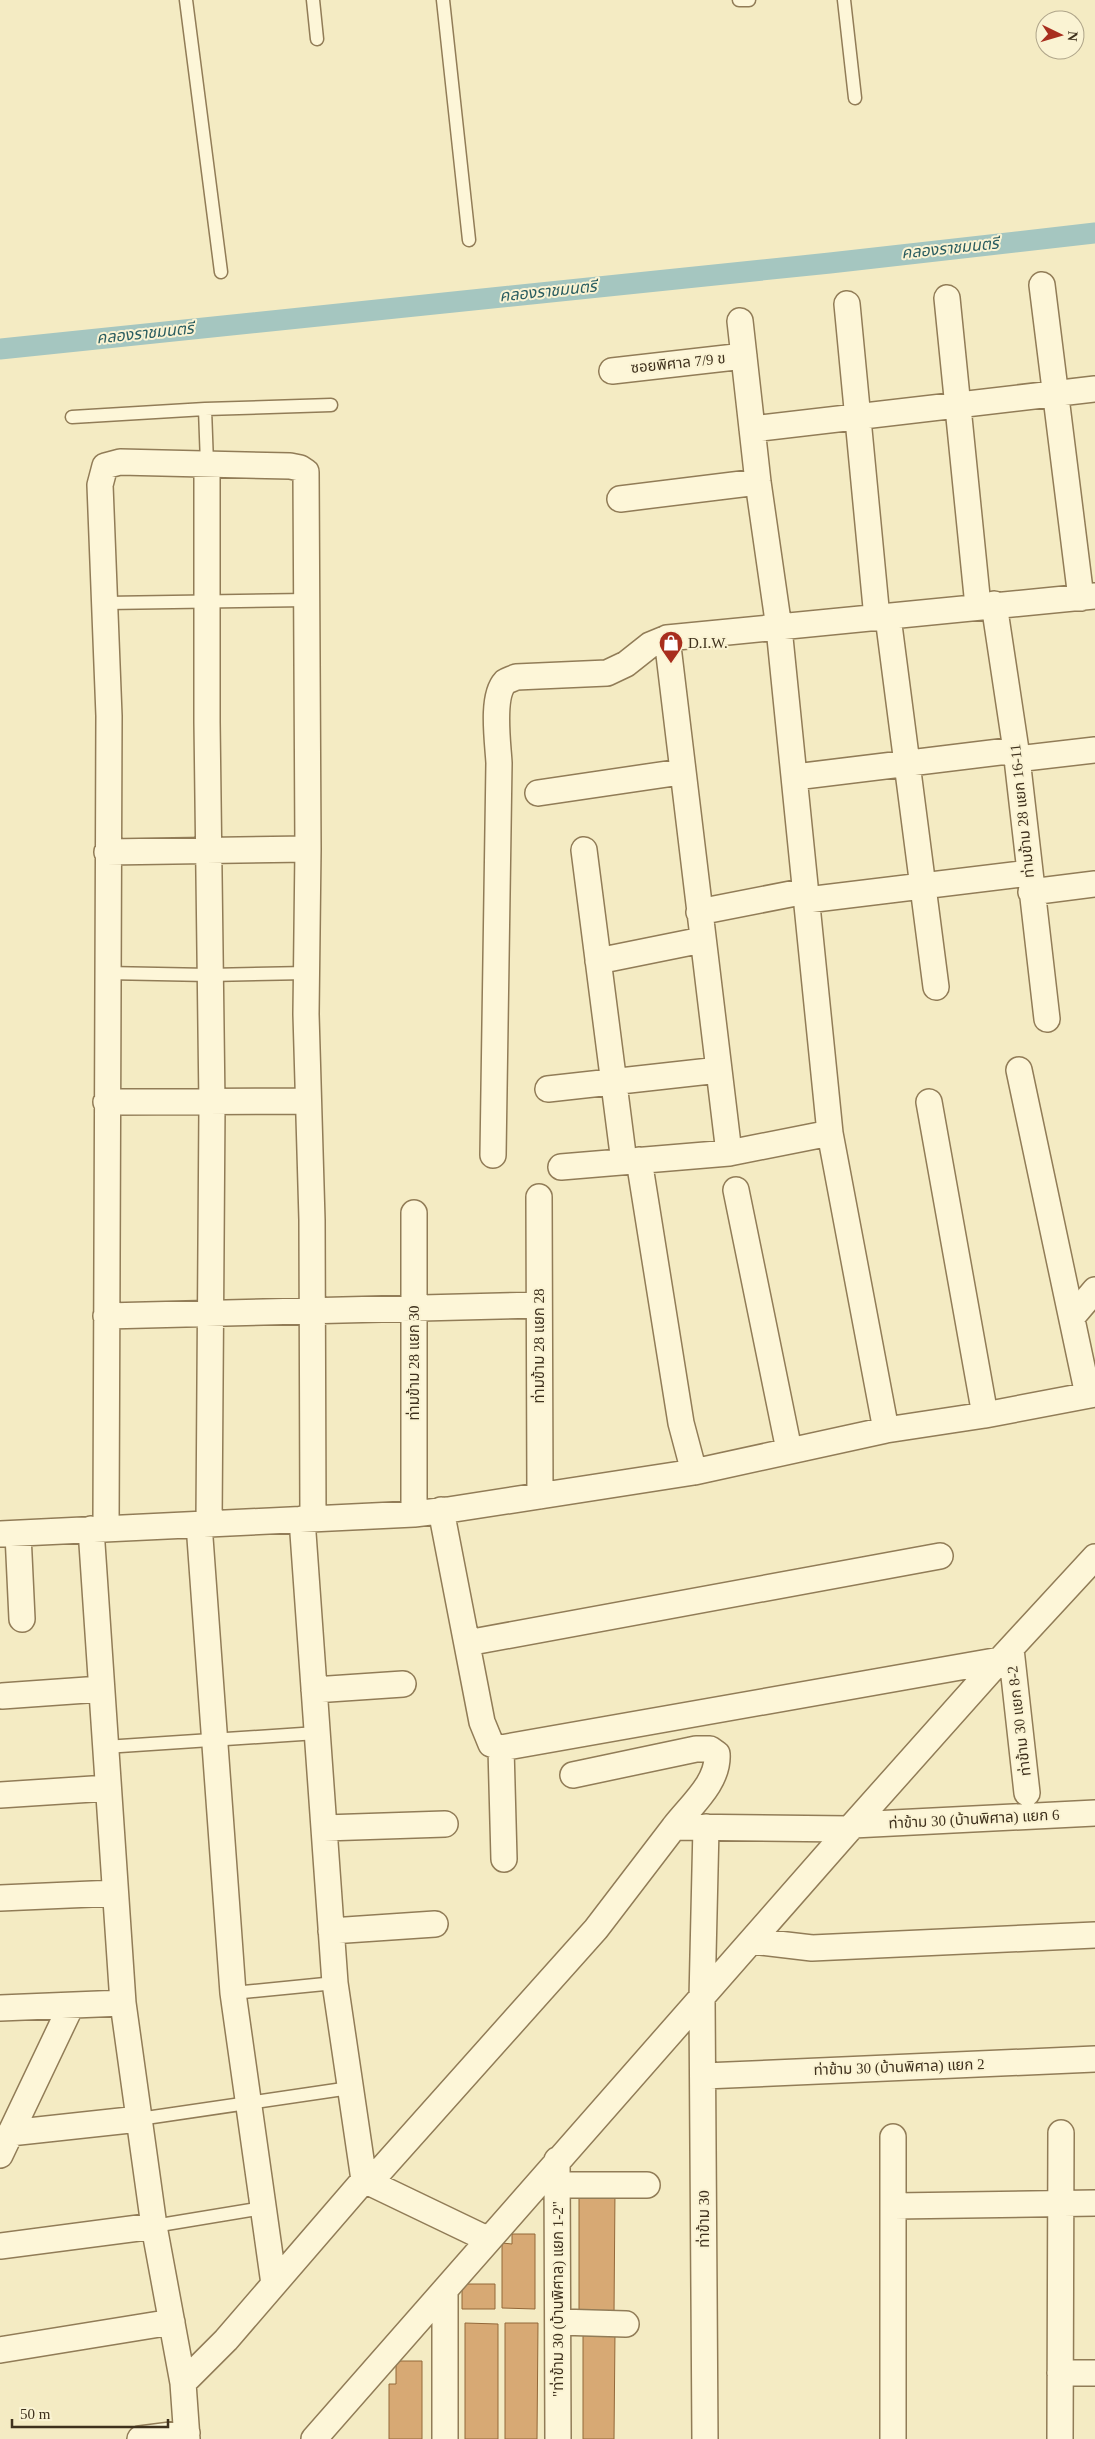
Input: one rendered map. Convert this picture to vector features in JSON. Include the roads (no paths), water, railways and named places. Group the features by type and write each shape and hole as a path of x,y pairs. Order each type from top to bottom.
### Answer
{"street":[{"path":"493,1155 499,782 497,705 499,692 506,681 516,677 607,673 626,664 650,645 667,638 779,628 986,605 1088,597 1056,392 1042,285"},
{"name":"ท่ามข้าม 28 แยก 16-11","path":"947,298 958,406 986,605 1016,754 1047,1019"},
{"path":"847,304 857,416 883,617 907,762 936,987"},
{"path":"740,321 758,482 779,628 830,1133 886,1430"},
{"name":"ซอยพิศาล 7/9 ข","path":"612,371 744,356"},
{"path":"752,430 857,416 958,406 1056,392 1095,389"},
{"path":"140,2439 187,2436 183,2383 154,2226 123,2003 101,1689 99,1528 106,1316 108,716 106,603 100,485 105,466 120,462 290,466 300,468 306,472 307,1101 312,1220 312,1312 307,1519 314,1690 335,1983 350,2088 367,2181"},
{"path":"207,464 208,850 212,1102 210,1315 204,1524 213,1739 233,1993 274,2284"},
{"path":"620,498 758,482"},
{"path":"667,638 729,1152"},
{"path":"795,777 907,762 1095,750"},
{"path":"538,794 682,772"},
{"path":"107,852 308,849"},
{"path":"584,850 614,1082 632,1161 681,1423 694,1472"},
{"path":"699,912 806,896 923,885 1095,884"},
{"path":"598,961 702,940"},
{"path":"548,1089 719,1070"},
{"path":"22,1619 9,1534 99,1528 414,1514 694,1472 886,1430 985,1415 1091,1394 1019,1070"},
{"path":"106,1102 307,1101"},
{"path":"929,1102 985,1415"},
{"path":"561,1167 729,1152 830,1133"},
{"path":"736,1190 789,1450"},
{"name":"ท่ามข้าม 28 แยก 28","path":"539,1196 540,1496"},
{"name":"ท่ามข้าม 28 แยก 30","path":"414,1213 414,1514"},
{"path":"1073,1316 1095,1290"},
{"path":"106,1316 210,1315 538,1305"},
{"path":"441,1510 486,1736 491,1744 501,1748 1006,1654"},
{"path":"467,1643 940,1556"},
{"path":"314,2439 445,2291 487,2239 702,1999 851,1827 1095,1558"},
{"name":"ท่าข้าม 30 แยก 8-2","path":"1006,1654 1028,1793"},
{"path":"314,1690 403,1684"},
{"path":"2,1696 101,1689"},
{"path":"501,1748 504,1859"},
{"path":"183,2383 226,2340 274,2284 596,1929 712,1779 718,1767 718,1754 710,1748 696,1749 573,1775"},
{"path":"0,1795 108,1788"},
{"name":"ท่าข้าม 30 (บ้านพิศาล) แยก 6","path":"674,1827 851,1827 1095,1813"},
{"path":"324,1828 445,1824"},
{"name":"ท่าข้าม 30","path":"705,2439 702,1999 706,1827"},
{"path":"0,1898 115,1893"},
{"path":"332,1931 435,1924"},
{"path":"752,1941 812,1948 1095,1935"},
{"path":"0,2008 123,2003"},
{"path":"5,2144 71,2006"},
{"name":"ท่าข้าม 30 (บ้านพิศาล) แยก 2","path":"704,2076 1095,2059"},
{"path":"5,2144 139,2119"},
{"path":"1060,2439 1061,2133"},
{"path":"893,2137 893,2439"},
{"name":"\"ท่าข้าม 30 (บ้านพิศาล) แยก 1-2\"","path":"557,2160 558,2439"},
{"path":"367,2181 487,2239"},
{"path":"557,2185 646,2185"},
{"path":"894,2206 1095,2203"},
{"path":"0,2246 154,2226"},
{"path":"445,2291 446,2439"},
{"path":"0,2350 172,2322"},
{"path":"558,2322 626,2324"},
{"path":"1060,2374 1095,2373"}],"lane":[{"path":"186,0 221,272"},
{"path":"312,0 317,39"},
{"path":"443,0 469,240"},
{"path":"738,0 749,0"},
{"path":"844,0 855,98"},
{"path":"72,417 331,404"},
{"path":"205,409 207,464"},
{"path":"106,603 307,600"},
{"path":"106,973 210,975 307,973"},
{"path":"105,1747 317,1733"},
{"path":"233,1993 335,1983"},
{"path":"139,2119 350,2088"},
{"path":"154,2226 263,2208"}],"waterway":[{"name":"คลองราชมนตรี","path":"0,349 830,263 1095,233"}],"place":[{"name":"D.I.W.","path":"671,664"}]}
